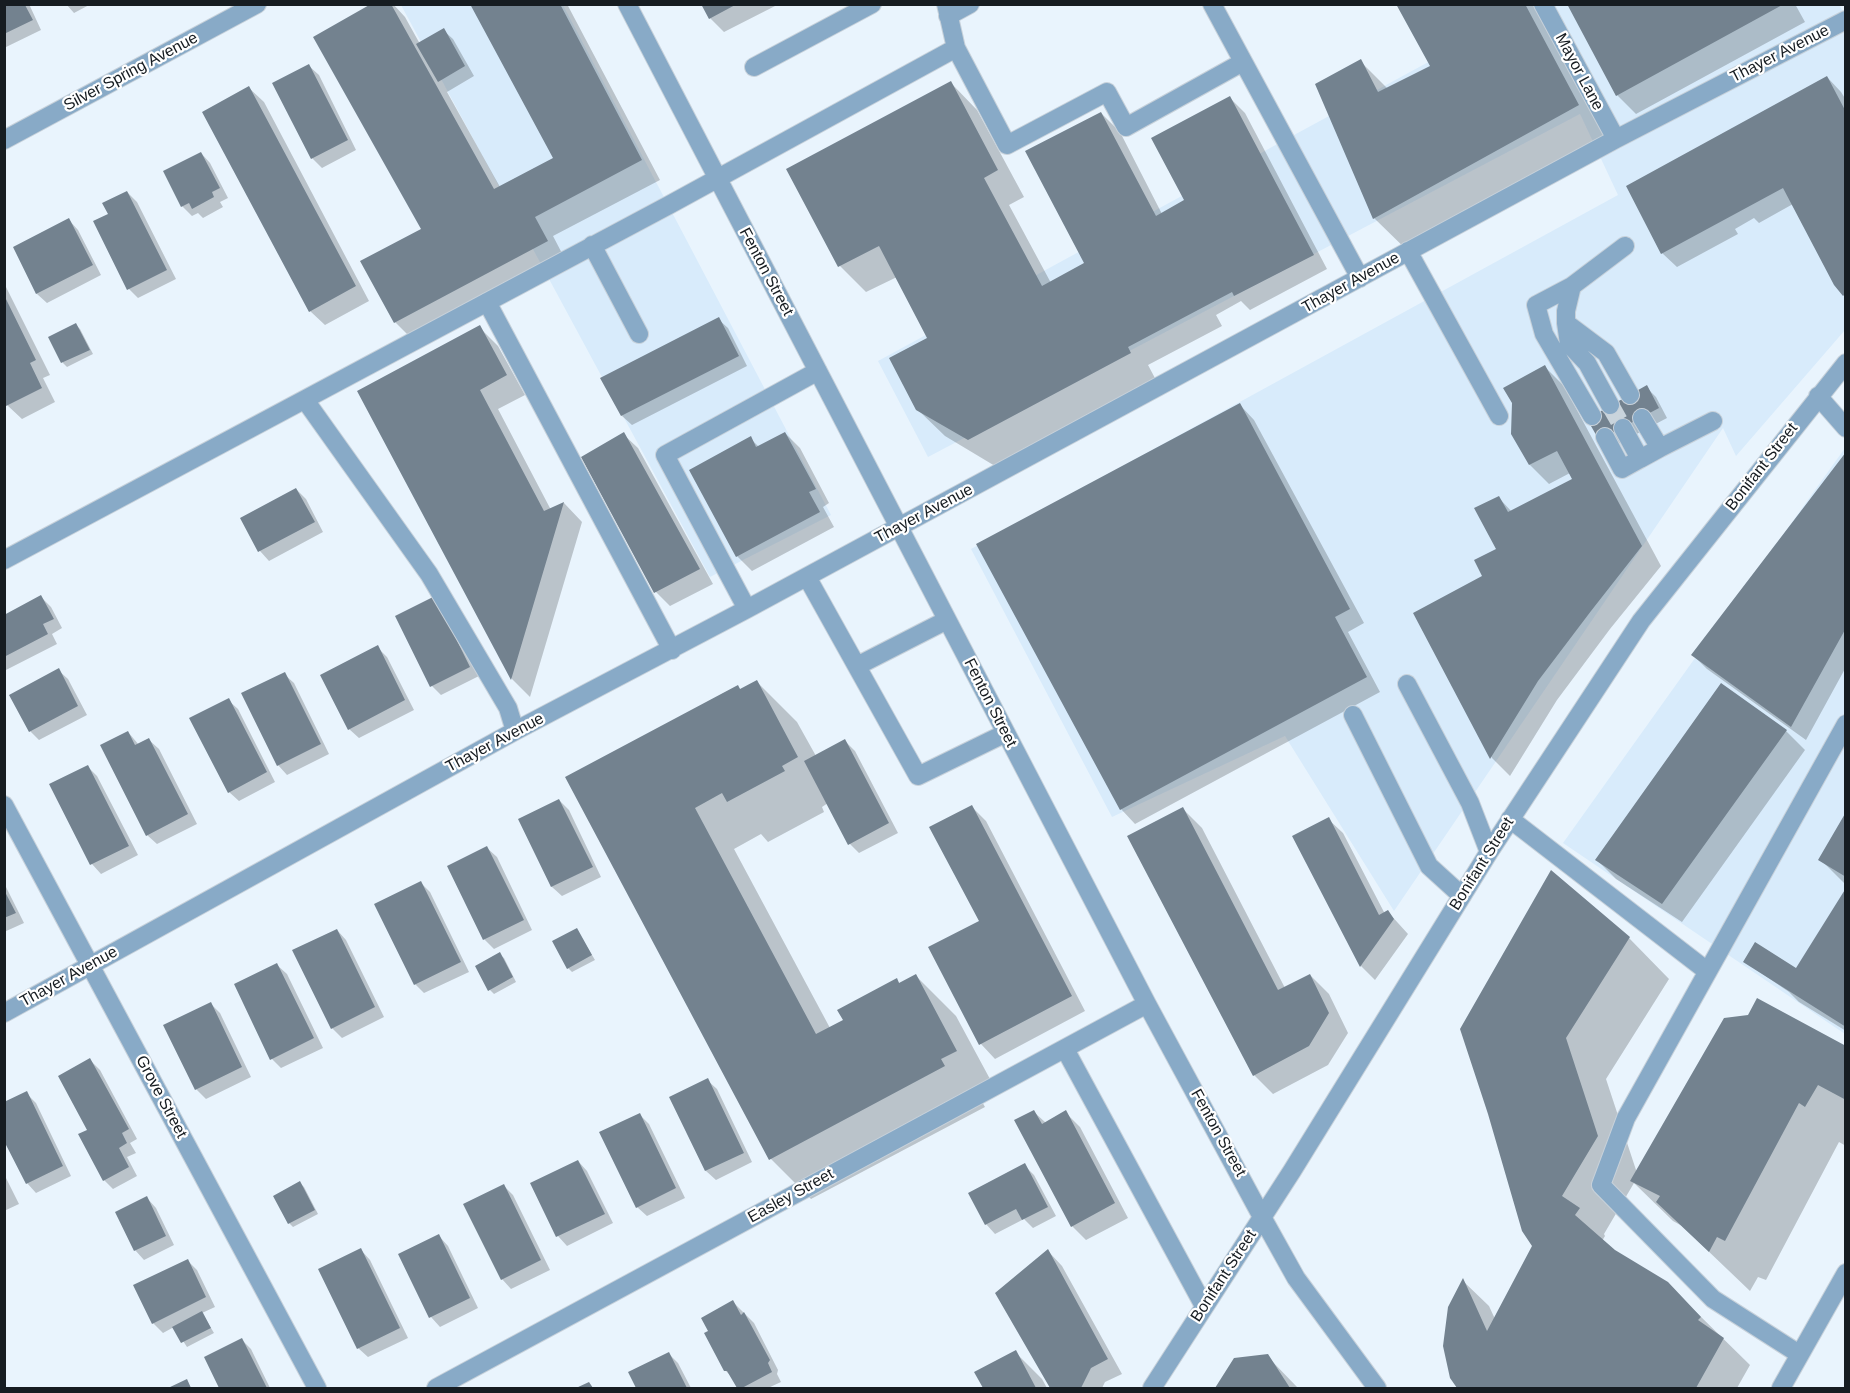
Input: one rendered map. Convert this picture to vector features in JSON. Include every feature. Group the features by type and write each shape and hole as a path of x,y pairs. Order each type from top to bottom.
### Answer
{"street":[{"name":"Silver Spring Avenue","path":"4,140 257,4"},
{"name":"Fenton Street","path":"627,4 1147,1004 1262,1217 1296,1278 1377,1389"},
{"path":"754,67 872,4"},
{"path":"970,4 947,10 956,48 1007,145 1107,92 1126,127 1243,62"},
{"path":"1212,4 1360,278"},
{"name":"Mayor Lane","path":"1543,4 1616,139"},
{"name":"Thayer Avenue","path":"4,1013 515,731 672,650 1616,139 1845,20"},
{"path":"4,560 956,48"},
{"path":"592,245 639,334"},
{"path":"1592,416 1544,334 1536,305 1572,286 1625,246"},
{"path":"1408,251 1498,416"},
{"path":"1572,286 1566,311 1569,344 1587,363 1610,405"},
{"path":"487,302 672,650"},
{"path":"1566,323 1606,352 1630,395"},
{"name":"Bonifant Street","path":"1152,1389 1262,1217 1488,852 1641,621 1845,363"},
{"path":"747,609 665,455 818,371"},
{"path":"1818,396 1845,429"},
{"path":"305,400 429,574 507,708 515,731"},
{"path":"1642,418 1660,448"},
{"path":"1605,437 1622,469 1713,421"},
{"path":"1623,428 1640,459"},
{"path":"807,577 918,776 1006,733"},
{"path":"857,666 947,620"},
{"path":"1407,684 1470,803 1488,852"},
{"path":"1353,715 1429,866 1462,896"},
{"path":"1799,1354 1713,1299 1601,1185 1626,1118 1845,723"},
{"name":"Grove Street","path":"4,805 317,1389"},
{"path":"1510,819 1707,971"},
{"name":"Easley Street","path":"436,1389 1147,1004"},
{"path":"1065,1048 1204,1306"},
{"path":"1781,1389 1845,1273"}],"shaded area":[{"path":"1839,4 1845,16 1845,330 1736,456 1723,428 1394,911 1285,736 1112,817 971,549 1618,195 1580,114 928,457 878,361 1526,9 1524,5"},
{"path":"401,5 563,5 831,515 710,577"},
{"path":"1845,448 1845,1034 1563,843"}],"building":[{"path":"371,4 391,4 494,189 553,158 470,4 560,4 642,160 535,217 548,241 394,323 360,261 421,229 313,37"},
{"path":"701,4 737,4 709,19"},
{"path":"1396,4 1525,4 1579,105 1373,219 1315,84 1361,59 1378,92 1430,66"},
{"path":"1567,4 1784,4 1616,96"},
{"path":"4,5 25,5 33,20 4,34"},
{"path":"444,28 465,66 438,82 416,44"},
{"path":"309,64 348,140 311,159 272,83"},
{"path":"1827,76 1846,112 1846,293 1843,296 1834,285 1783,188 1661,254 1626,186"},
{"path":"951,81 998,170 984,178 1042,286 1084,263 1025,151 1101,112 1156,216 1184,200 1151,138 1230,96 1314,255 1234,296 1232,292 1128,347 1131,353 968,440 916,410 889,358 927,338 879,246 838,267 786,169"},
{"path":"249,86 356,286 309,312 202,112"},
{"path":"201,152 220,188 212,192 214,197 192,209 189,203 181,207 163,171"},
{"path":"127,191 167,270 127,290 93,221 108,214 102,203"},
{"path":"69,218 93,265 36,294 13,247"},
{"path":"4,295 36,360 30,363 42,388 6,406 4,402"},
{"path":"719,317 739,356 621,416 600,378"},
{"path":"76,323 90,350 61,363 48,337"},
{"path":"480,325 507,375 480,390 544,511 564,502 511,680 357,391"},
{"path":"1545,365 1642,546 1538,681 1490,759 1413,613 1482,576 1474,560 1496,549 1474,508 1499,496 1508,512 1572,479 1557,451 1529,465 1511,434 1512,403 1503,388"},
{"path":"1647,385 1659,408 1599,440 1587,419"},
{"path":"1240,403 1350,609 1335,617 1367,677 1120,810 976,544"},
{"path":"624,432 700,569 654,593 581,457"},
{"path":"785,432 816,489 809,492 820,512 736,557 689,470 751,436 756,447"},
{"path":"1846,452 1846,628 1791,727 1691,655"},
{"path":"296,488 315,522 258,552 240,518"},
{"path":"41,595 54,619 43,624 48,634 4,657 4,615"},
{"path":"435,596 470,667 430,687 395,616"},
{"path":"378,645 405,700 348,730 320,675"},
{"path":"59,668 78,706 29,732 9,695"},
{"path":"285,672 321,744 277,766 241,693"},
{"path":"757,680 798,757 782,766 785,771 727,802 722,793 695,808 816,1034 843,1020 837,1010 897,978 899,983 916,974 957,1051 941,1059 945,1066 769,1160 565,777 738,685 740,689"},
{"path":"1721,683 1787,730 1662,904 1595,860"},
{"path":"229,698 267,772 228,793 189,718"},
{"path":"128,731 135,745 149,738 188,814 146,836 100,745"},
{"path":"845,739 889,823 848,845 804,761"},
{"path":"88,765 129,846 90,865 49,784"},
{"path":"559,799 593,867 551,887 518,819"},
{"path":"972,805 1072,996 979,1045 928,947 979,921 929,827"},
{"path":"1183,807 1278,990 1310,974 1329,1013 1309,1046 1253,1076 1127,836"},
{"path":"1846,812 1846,877 1818,860"},
{"path":"1329,817 1379,915 1388,910 1394,919 1360,967 1292,836"},
{"path":"487,846 524,920 483,940 447,866"},
{"path":"1551,870 1630,937 1566,1038 1598,1136 1562,1196 1580,1208 1575,1215 1615,1250 1668,1282 1701,1317 1698,1320 1724,1338 1696,1388 1457,1388 1450,1378 1443,1346 1448,1307 1463,1278 1487,1331 1532,1246 1522,1231 1488,1114 1460,1029"},
{"path":"421,881 461,962 414,985 374,904"},
{"path":"1846,888 1846,1027 1743,962 1755,942 1796,968"},
{"path":"4,890 16,913 4,918"},
{"path":"577,928 592,955 567,969 552,941"},
{"path":"337,929 375,1007 331,1029 292,950"},
{"path":"500,952 513,977 488,991 475,966"},
{"path":"277,963 314,1038 270,1060 234,984"},
{"path":"1757,998 1846,1046 1846,1100 1818,1085 1805,1107 1799,1103 1725,1241 1717,1237 1709,1252 1656,1202 1660,1196 1630,1181 1724,1018 1748,1015"},
{"path":"211,1002 242,1067 195,1090 163,1025"},
{"path":"90,1058 129,1129 122,1133 127,1143 119,1148 129,1167 103,1181 78,1134 87,1130 58,1076"},
{"path":"708,1078 744,1153 705,1171 669,1097"},
{"path":"27,1091 63,1166 26,1184 4,1141 4,1102"},
{"path":"1034,1110 1042,1124 1066,1110 1115,1203 1071,1227 1014,1120"},
{"path":"640,1113 676,1188 636,1208 599,1132"},
{"path":"578,1160 605,1214 556,1237 530,1183"},
{"path":"1025,1163 1048,1207 1022,1220 1016,1209 985,1225 968,1193"},
{"path":"300,1181 315,1210 288,1224 273,1196"},
{"path":"504,1184 541,1260 501,1280 463,1204"},
{"path":"147,1196 166,1236 134,1251 115,1212"},
{"path":"439,1234 470,1298 429,1318 398,1254"},
{"path":"361,1248 400,1328 357,1349 318,1269"},
{"path":"1048,1249 1108,1359 1091,1368 1081,1388 1050,1388 995,1293"},
{"path":"188,1259 206,1297 152,1324 133,1285"},
{"path":"733,1300 741,1315 744,1312 770,1360 768,1363 772,1372 742,1388 737,1388 727,1371 724,1371 704,1333 708,1331 701,1318"},
{"path":"202,1311 211,1328 181,1343 172,1327"},
{"path":"242,1338 267,1388 219,1388 204,1357"},
{"path":"1016,1350 1036,1388 983,1388 974,1372"},
{"path":"669,1352 687,1388 636,1388 628,1372"},
{"path":"1268,1354 1290,1388 1215,1388 1234,1358"},
{"path":"187,1379 191,1388 168,1388"},
{"path":"589,1382 593,1388 576,1388"}],"tunnel":[{"path":"1610,405 1623,428"}]}
